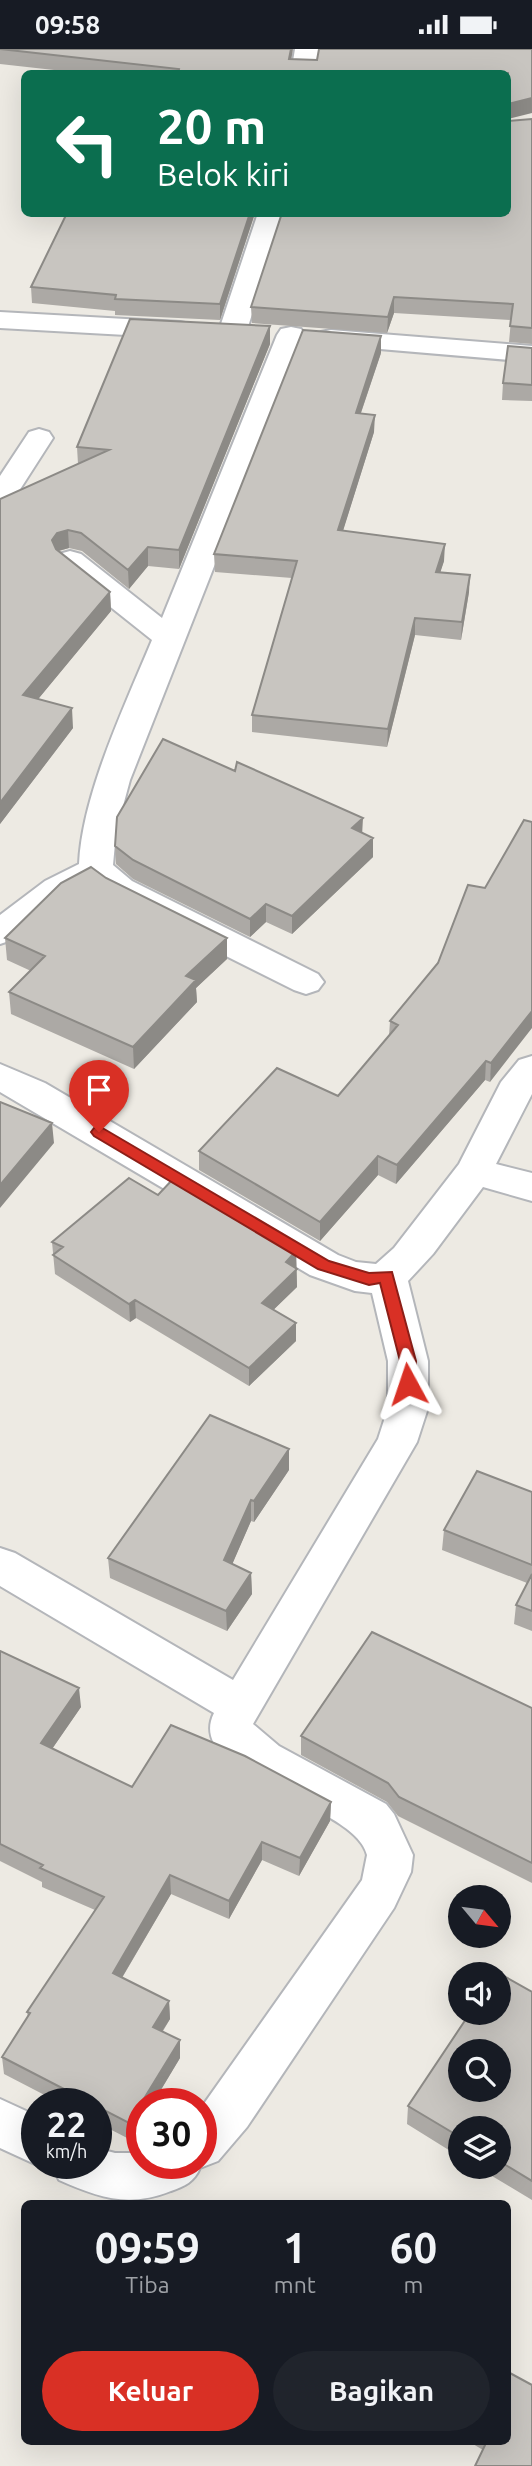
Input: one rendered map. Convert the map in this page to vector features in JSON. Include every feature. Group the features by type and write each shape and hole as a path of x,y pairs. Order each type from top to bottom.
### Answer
{"street":[{"path":"304,70 307,49"},
{"path":"271,217 261,334 182,607 167,637 106,797 95,842 96,869 120,889 306,982"},
{"path":"0,320 261,334 532,354"},
{"path":"0,499 39,438"},
{"path":"70,559 167,637"},
{"path":"0,932 57,890 96,869"},
{"path":"0,1077 32,1092 324,1265 369,1279 387,1276 403,1265 474,1171 514,1091 532,1069"},
{"path":"474,1171 532,1187"},
{"path":"217,2126 379,1894 389,1874 392,1855 383,1834 370,1818 263,1760 231,1734 231,1722 240,1706 397,1442 408,1408 408,1361 387,1276"},
{"path":"0,1565 240,1706"},
{"path":"0,2122 21,2133"},
{"path":"112,2177 134,2179"}],"building":[{"path":"0,49 291,49 289,59 317,60 319,49 532,49 532,98 511,103 511,70 179,69"},
{"path":"532,119 532,328 510,326 513,304 394,297 388,317 251,307 281,217 511,217 511,121"},
{"path":"65,217 249,217 220,304 115,299 116,295 31,287"},
{"path":"130,319 270,326 179,550 148,547 128,570 81,533 68,530 57,533 52,540 56,549 110,592 23,695 72,708 0,803 0,499 109,450 77,447"},
{"path":"303,330 381,336 356,413 375,415 338,530 445,544 436,572 470,575 462,622 415,618 388,729 252,715 297,561 214,554"},
{"path":"508,346 532,348 532,385 503,383"},
{"path":"163,739 235,771 237,762 363,818 352,828 373,838 292,916 266,904 250,919 133,860 115,846 117,817"},
{"path":"524,820 532,822 532,1011 491,1063 486,1061 397,1165 378,1156 320,1222 199,1151 277,1068 338,1096 398,1025 390,1021 438,963 468,885 485,888"},
{"path":"91,867 106,878 227,938 186,976 196,980 133,1047 9,992 45,956 5,938 61,883"},
{"path":"0,1102 52,1123 0,1185"},
{"path":"129,1178 158,1195 173,1179 296,1251 286,1262 297,1269 262,1303 296,1323 249,1368 135,1300 129,1304 53,1255 63,1247 52,1242"},
{"path":"210,1415 289,1449 254,1501 251,1500 224,1560 251,1573 226,1611 108,1558"},
{"path":"477,1471 532,1492 532,1565 444,1530"},
{"path":"532,1574 532,1611 516,1605"},
{"path":"372,1632 532,1708 532,1863 399,1797 388,1783 301,1736"},
{"path":"0,1651 79,1688 41,1743 132,1787 171,1725 245,1756 331,1802 300,1858 262,1842 229,1901 170,1875 113,1973 169,2001 153,2027 180,2040 151,2088 126,2088 126,2121 112,2114 112,2088 62,2088 2,2057 30,2013 27,2012 104,1897 40,1868 43,1865 0,1844"},
{"path":"511,1980 532,1992 532,2181 511,2168 511,2116 448,2116 448,2130 408,2106 448,2046 448,2102 511,2102 511,2039 453,2039 462,2025 511,2025"},
{"path":"511,2374 532,2385 532,2466 475,2466 485,2445 511,2445"}],"route":[{"path":"99,1132 324,1265 369,1279 387,1276 408,1361 408,1384"}]}
